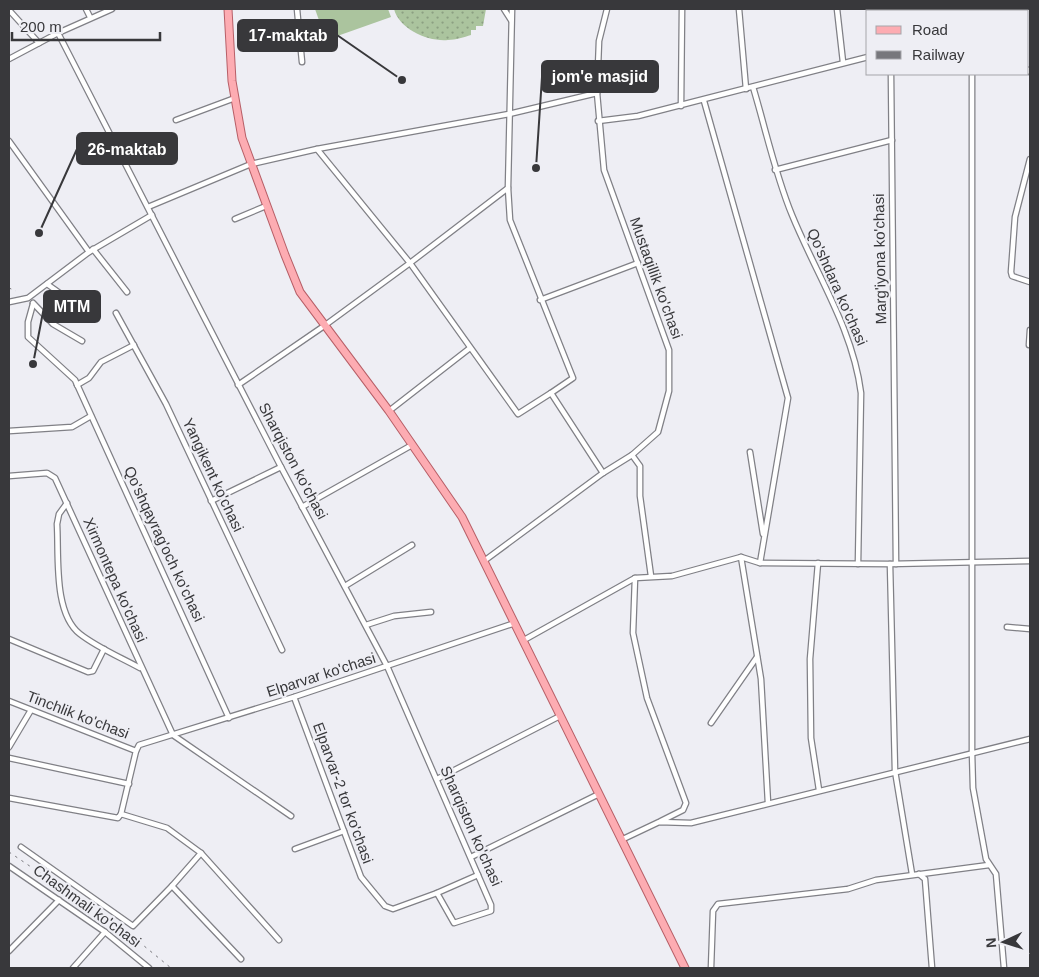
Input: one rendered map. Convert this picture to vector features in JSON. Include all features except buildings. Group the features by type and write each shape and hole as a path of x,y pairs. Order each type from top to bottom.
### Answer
{"main road":[{"path":"228,9 229,53 235,98 251,164 300,292 388,411 462,518 685,968"}],"street":[{"path":"86,9 90,18"},
{"path":"9,59 58,33 112,9"},
{"path":"296,9 302,62"},
{"path":"504,9 511,20"},
{"path":"317,148 410,263 518,414 551,394 573,378 540,300 510,220 508,188 512,9"},
{"name":"Mustaqillik ko'chasi","path":"484,561 603,473 632,455 658,432 669,391 669,350 604,170 598,121 597,93 599,41 607,9"},
{"path":"681,106 682,9"},
{"path":"739,9 746,89"},
{"path":"837,9 843,62"},
{"path":"9,10 39,43"},
{"name":"Sharqiston ko'chasi","path":"58,33 281,467 387,666 492,908 489,912 454,923 437,893"},
{"path":"598,121 638,116 681,106 866,57"},
{"name":"Marg'iyona ko'chasi","path":"891,75 896,564"},
{"path":"972,75 973,788 989,865 996,874 1004,968"},
{"name":"Qo'shdara ko'chasi","path":"753,87 775,170 792,216 843,326 858,366 861,393 858,564"},
{"path":"148,207 251,164 317,148 509,114 597,93"},
{"path":"176,120 235,98"},
{"path":"704,100 788,398 760,563"},
{"path":"775,170 892,140"},
{"path":"9,141 91,250 128,292"},
{"path":"1030,160 1015,217 1011,272 1012,276 1030,282"},
{"path":"238,384 324,326 508,188"},
{"path":"235,219 266,206"},
{"path":"9,302 28,298 91,250 152,216"},
{"path":"540,300 638,263"},
{"path":"47,284 78,306"},
{"path":"28,298 53,324 82,341"},
{"path":"33,304 28,322 28,337 76,383 89,378 101,362 134,345"},
{"name":"Yangikent ko'chasi","path":"116,313 166,404 282,650"},
{"path":"1029,345 1030,330"},
{"path":"388,411 470,348"},
{"name":"Qo'shqayrag'och ko'chasi","path":"76,383 229,718"},
{"path":"551,394 603,473"},
{"path":"9,431 72,427 91,416"},
{"path":"302,506 412,445"},
{"path":"750,452 764,538"},
{"path":"632,455 640,466 640,496 651,576"},
{"path":"211,501 281,467"},
{"name":"Xirmontepa ko'chasi","path":"9,476 53,475 173,735"},
{"path":"67,503 59,514 57,524 62,604 73,627 79,633 104,649 142,668"},
{"path":"345,586 412,544"},
{"path":"524,640 635,578 672,576 741,557 760,563 896,564 1030,561"},
{"path":"741,557 761,679 768,803"},
{"path":"818,563 810,659 811,738 819,790"},
{"path":"890,564 895,771 912,874"},
{"path":"621,840 683,810 686,803 647,698 633,633 635,578"},
{"path":"366,625 394,616 431,612"},
{"name":"Elparvar ko'chasi","path":"136,751 139,745 294,697 515,623"},
{"path":"1007,627 1030,629"},
{"path":"9,639 88,672 93,671 104,649"},
{"path":"711,723 757,657"},
{"name":"Elparvar-2 tor ko'chasi","path":"294,697 361,877 388,908 394,909 437,893"},
{"name":"Tinchlik ko'chasi","path":"9,701 136,751 121,814"},
{"path":"9,747 31,710"},
{"path":"437,779 560,716"},
{"path":"173,735 291,816"},
{"path":"659,822 692,822 1030,739"},
{"path":"9,758 129,784"},
{"path":"471,857 599,794"},
{"path":"9,798 118,818 121,814 166,828 201,853 279,940"},
{"path":"295,848 344,831"},
{"path":"21,847 133,926 201,853"},
{"path":"711,968 713,911 718,904 848,889 876,880 989,865"},
{"name":"Chashmali ko'chasi","path":"9,866 105,932 149,968"},
{"path":"919,874 925,879 932,968"},
{"path":"437,893 478,875"},
{"path":"172,886 241,959"},
{"path":"9,951 59,900"},
{"path":"73,968 105,932"}],"green space":[{"path":"315,9 388,9 391,17 326,40"},
{"path":"394,9 486,9 483,26 476,26 476,30 471,30 471,35 454,40 440,40 415,33 402,23"}],"railway":[{"path":"9,288 16,291"},
{"path":"9,852 127,932 171,968"}],"place":[{"name":"17-maktab","path":"402,80"},
{"name":"jom'e masjid","path":"536,168"},
{"name":"26-maktab","path":"39,233"},
{"name":"MTM","path":"33,364"}]}
